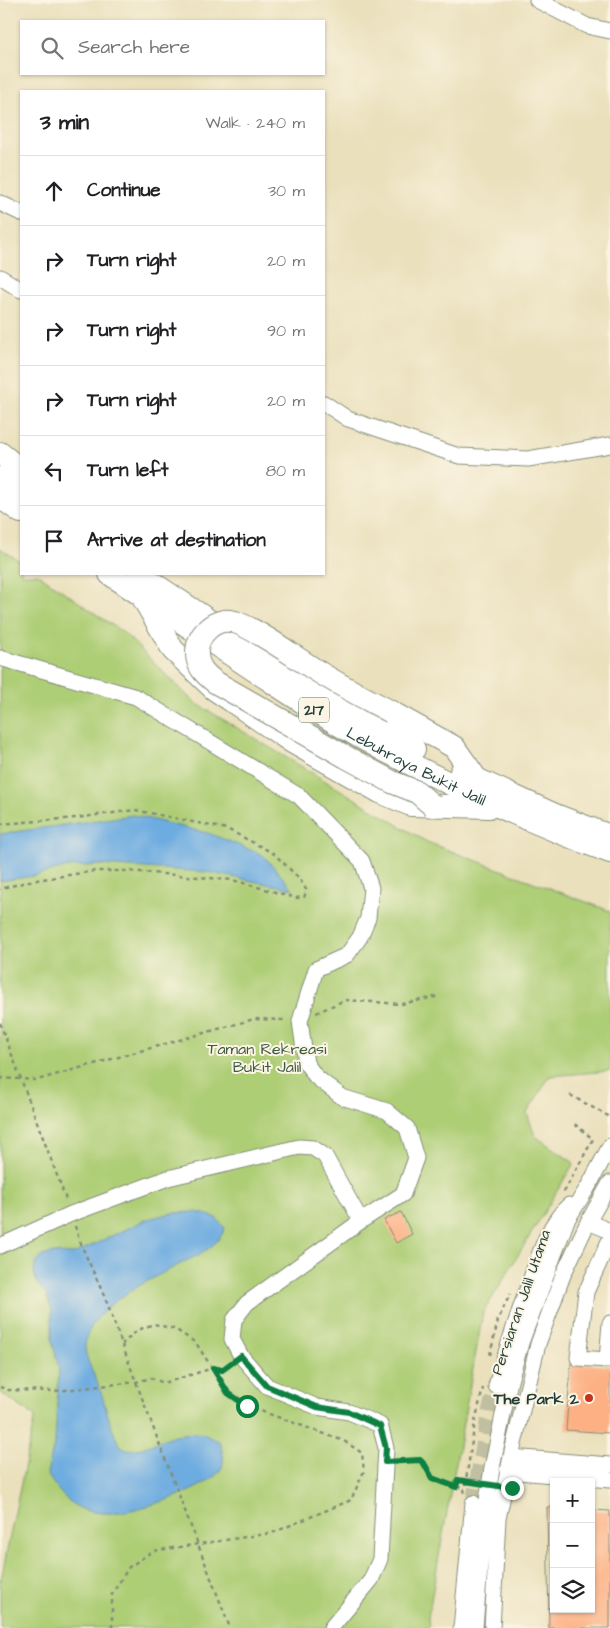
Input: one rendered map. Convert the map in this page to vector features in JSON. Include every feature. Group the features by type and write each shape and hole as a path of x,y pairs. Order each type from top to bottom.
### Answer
{"highway":[{"path":"0,453 20,469"},
{"path":"0,478 11,502"},
{"name":"Lebuhraya Bukit Jalil","path":"113,575 140,584 322,696 429,757 555,815 610,836"},
{"path":"140,584 173,650 214,689 292,742 380,792 411,805 498,807"},
{"name":"Lebuhraya Bukit Jalil","path":"140,584 312,709 359,737 440,780 498,807 550,830 610,852"},
{"path":"433,806 418,792 392,782 215,682 199,664 197,654 198,642 212,625 220,621 234,622 256,633 324,676 454,747 478,781"}],"street":[{"path":"537,0 587,26 610,31"},
{"path":"0,203 20,213"},
{"path":"0,277 20,289"},
{"path":"325,404 348,419 459,456 528,459 610,445"},
{"path":"0,658 136,697 299,796 362,861 371,888 368,918 360,937 347,955 316,969 300,1021 306,1063 316,1077 342,1097 387,1111 407,1128 416,1158 403,1194 360,1221 247,1303 234,1320 232,1339 241,1356 267,1386 317,1407 349,1412 380,1426 386,1448 380,1559 371,1580 331,1628"},
{"name":"Persiaran Jalil Utama","path":"475,1628 484,1519 510,1381 522,1340 567,1220 588,1188 610,1146"},
{"path":"0,1250 71,1214 168,1178 299,1147 313,1148 325,1156 360,1221"},
{"path":"496,1386 510,1337 542,1247 559,1214 588,1188"},
{"name":"Persiaran Jalil Utama","path":"492,1628 498,1519 538,1344 563,1275 588,1222 607,1196"},
{"path":"588,1222 610,1231"},
{"path":"610,1239 586,1292 578,1358 607,1360 610,1323"},
{"path":"496,1450 510,1460 610,1480"},
{"path":"561,1469 610,1465"},
{"path":"462,1628 473,1503"}],"path":[{"path":"0,824 76,818 135,810 226,829 273,853 299,878 307,891 304,897 296,898 233,880 129,871 94,871 30,881 0,889"},
{"path":"0,1078 38,1080 254,1020 300,1021 344,1000 401,1004 440,996"},
{"path":"0,1023 71,1214 81,1246 111,1311 156,1438 230,1628"},
{"path":"570,1095 610,1117"},
{"path":"112,1628 112,1594 129,1566 153,1551 272,1533 351,1500 364,1470 362,1453 344,1441 247,1406 228,1393 196,1343 175,1329 154,1324 138,1330 122,1345"},
{"path":"0,1387 8,1390 56,1391 136,1382 150,1378 164,1383 213,1368 222,1370 241,1356"},
{"path":"385,1462 420,1460 432,1478 456,1487 465,1488"},
{"path":"456,1487 458,1480 512,1488"}],"green space":[{"name":"Taman Rekreasi Bukit Jalil","path":"0,548 20,561 20,575 39,575 125,634 194,702 427,842 610,911 610,1071 550,1076 527,1113 535,1136 574,1163 483,1313 428,1617 429,1628 0,1628 0,1584 35,1416 0,1393"}],"water":[{"path":"133,815 211,834 263,855 293,889 207,872 100,865 69,867 34,876 0,881 0,834"},
{"path":"196,1212 215,1217 225,1228 218,1240 204,1252 140,1285 110,1306 97,1318 89,1331 85,1350 112,1428 121,1446 126,1449 140,1448 175,1435 200,1433 219,1441 223,1457 222,1467 206,1483 176,1497 143,1507 115,1513 93,1512 79,1508 58,1490 47,1474 55,1441 59,1369 52,1339 52,1311 47,1295 37,1283 34,1272 35,1264 42,1256 54,1253 74,1254 147,1219 172,1213"}],"building":[{"path":"401,1212 412,1234 396,1243 384,1220"},
{"name":"The Park 2","path":"571,1363 610,1366 610,1433 566,1430"},
{"path":"547,1507 550,1507 550,1613 595,1613 595,1510 610,1511 610,1628 549,1628"}],"tunnel":[{"path":"473,1503 489,1412 496,1386"}],"place":[{"name":"The Park 2","path":"589,1398"}],"route":[{"path":"247,1406 228,1393 213,1368 222,1370 241,1356 267,1386 317,1407 349,1412 380,1426 386,1448 385,1462 420,1460 432,1478 456,1487 458,1480 512,1488"}]}
